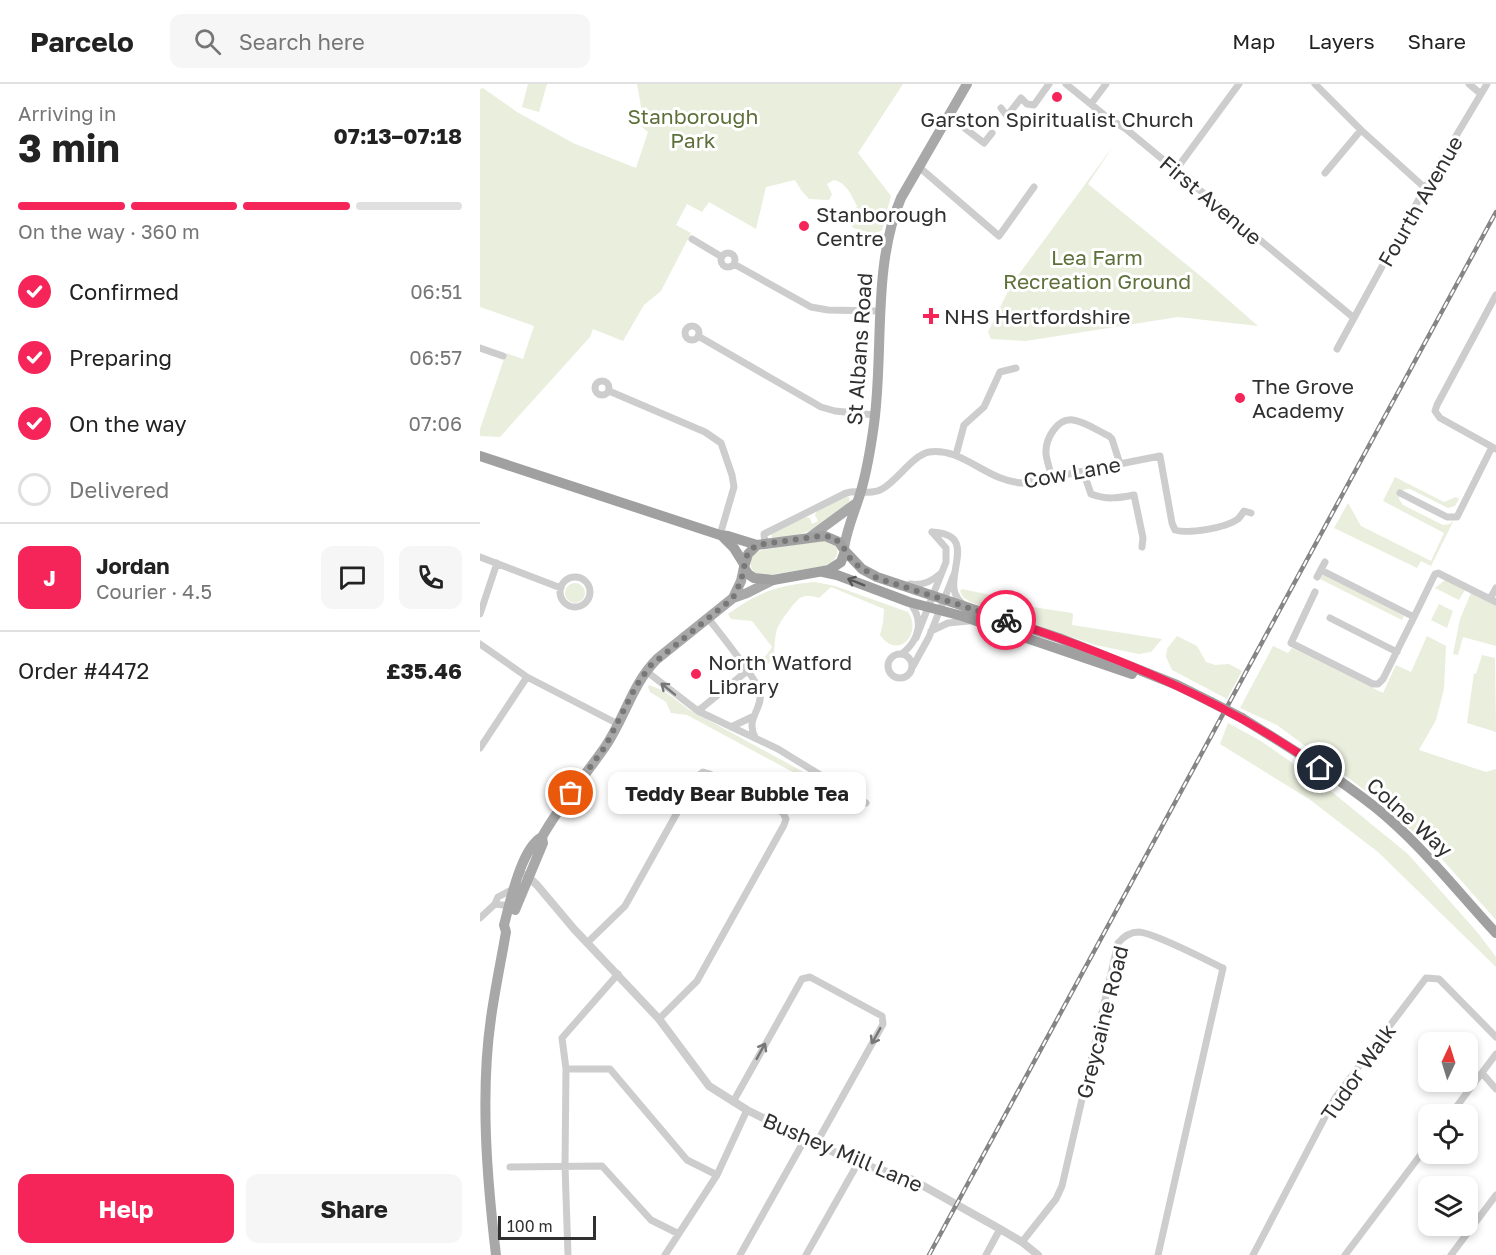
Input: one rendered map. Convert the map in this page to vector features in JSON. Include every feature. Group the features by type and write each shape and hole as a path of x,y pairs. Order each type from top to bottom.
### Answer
{"highway":[{"path":"480,456 720,535 761,545"},
{"path":"720,535 734,548 748,574 754,578 773,580 823,572 834,568 841,562 844,550"},
{"name":"Colne Way","path":"761,545 810,537 833,537 862,569 974,621 1192,694"},
{"path":"744,565 749,551 761,545"},
{"name":"Colne Way","path":"823,572 909,602 964,606 1079,645 1177,685 1242,718 1302,755 1376,808 1435,862 1496,933"}],"main road":[{"name":"St Albans Road","path":"844,550 847,530 861,491 875,415 879,312 888,244 895,214 901,198 967,84"},
{"name":"St Albans Road","path":"810,537 830,525 855,504"},
{"path":"733,598 741,581 744,565"},
{"path":"496,1255 490,1208 486,1093 491,1018 506,932 504,926 535,840 542,837 605,747 631,695 646,671 657,659 733,598 773,580"},
{"path":"512,906 515,888 524,874"}],"street":[{"path":"1001,108 1007,116 1021,98 1027,104 1034,105 1049,84"},
{"name":"First Avenue","path":"1066,84 1126,129 1354,318"},
{"path":"1090,104 1106,84"},
{"path":"1175,171 1239,84"},
{"path":"1315,84 1361,130 1425,188"},
{"path":"1469,84 1481,94"},
{"name":"Fourth Avenue","path":"1337,349 1425,188 1487,84"},
{"path":"949,116 984,143 992,133"},
{"path":"1325,173 1361,130"},
{"path":"919,167 999,236 1034,187"},
{"path":"692,239 722,257 721,262 724,267 734,264 811,307 879,312"},
{"path":"1400,493 1447,517 1457,517 1494,448 1440,418 1435,411 1496,295"},
{"path":"698,336 821,407 835,411 875,415"},
{"path":"480,348 503,356"},
{"path":"956,455 964,425 984,407 1000,372 1016,368"},
{"path":"609,391 705,432 721,443 734,487 720,535"},
{"path":"1052,477 1046,454 1048,443 1057,426 1068,420 1084,424 1109,436 1120,464"},
{"name":"Cow Lane","path":"861,491 873,492 883,489 923,454 938,452 956,455 1006,482 1023,483 1160,456 1175,530 1183,532 1217,528 1238,519 1244,511 1251,513"},
{"path":"1083,471 1091,494 1101,498 1134,495 1143,538 1142,546"},
{"path":"761,545 764,534 846,493 861,491"},
{"path":"811,511 815,521"},
{"path":"913,666 908,657 897,654 890,659 888,667 890,673 898,678 905,678 911,672 931,631 946,562 946,548 932,532 943,533 955,543 959,557 954,591 964,606"},
{"path":"480,557 561,588"},
{"path":"1325,562 1319,574 1414,617"},
{"path":"480,614 497,563"},
{"path":"902,654 913,645 955,572"},
{"path":"886,581 918,585 933,580 942,573"},
{"path":"1316,592 1291,643 1373,684 1378,684 1383,680 1435,574 1438,573 1493,601 1496,588"},
{"path":"580,578 587,583 589,598 580,606 570,606 561,597 561,588 567,580 580,578"},
{"path":"909,602 918,618 916,638"},
{"path":"708,618 758,687 759,704 753,717 752,730 755,738"},
{"path":"1330,618 1397,652"},
{"path":"931,631 948,623 974,621"},
{"path":"480,644 527,677 618,724"},
{"path":"698,711 747,670"},
{"path":"646,671 698,711 778,749 866,802"},
{"path":"480,748 527,677"},
{"path":"731,727 753,717"},
{"path":"587,943 625,906 697,777 703,772 783,813 786,819 784,825 697,981 659,1019"},
{"name":"Bushey Mill Lane","path":"524,874 537,885 587,943 659,1019 709,1086 747,1110 816,1144 858,1163 911,1179 1000,1228 1038,1255"},
{"path":"480,918 495,904 498,897 515,888"},
{"path":"495,904 512,906"},
{"name":"Greycaine Road","path":"1022,1242 1060,1192 1119,943 1130,933 1139,932 1223,968 1158,1255"},
{"path":"568,1255 565,1166 566,1069 562,1038 618,974"},
{"path":"733,1102 802,979 810,977 882,1016 883,1024 816,1144"},
{"name":"Tudor Walk","path":"1253,1255 1335,1098 1426,978 1439,978 1496,1037"},
{"path":"1458,1104 1496,1054"},
{"path":"566,1069 610,1069 687,1161 717,1175"},
{"path":"1482,1073 1496,1089"},
{"path":"665,1255 677,1233 717,1175 747,1110"},
{"path":"740,1255 805,1138"},
{"path":"1345,1255 1418,1157"},
{"path":"806,1255 858,1163"},
{"path":"510,1167 602,1166 651,1220 677,1233"},
{"path":"1451,1255 1496,1195"},
{"path":"986,1255 1000,1228"}],"green space":[{"path":"528,84 547,84 539,112 522,107"},
{"name":"Stanborough Park","path":"637,84 903,84 858,153 891,196 882,230 875,234 853,228 851,223 857,206 845,187 834,180 827,184 832,194 829,200 809,199 795,180 766,187 756,229 709,202 702,212 687,204 676,225 691,233 661,291 644,305 623,341 593,329 590,337 500,437 480,436 480,429 506,353 523,359 534,326 480,307 480,89 483,88 517,112 573,143 636,168 648,132 641,126 642,112"},
{"name":"Lea Farm Recreation Ground","path":"1114,145 1088,184 1258,326 1178,317 1026,341 991,339 988,332 1011,285"},
{"path":"1395,477 1444,502 1456,497 1459,499 1455,506 1448,508 1410,489 1405,489 1400,493 1399,499 1403,505 1443,525 1450,524 1454,520 1431,566 1421,561 1417,568 1334,528 1348,503 1361,526 1431,561 1444,533 1383,501"},
{"path":"848,495 850,500 843,509 825,523 805,532 772,538 771,533 806,517 810,518 812,524 818,521 815,515 817,510"},
{"path":"825,540 834,544 838,550 829,565 764,576 752,569 752,558 758,551"},
{"path":"1322,574 1404,616 1402,620 1320,579"},
{"path":"1445,580 1465,590 1459,600 1435,588"},
{"path":"815,582 835,586 908,612 912,620 910,635 901,645 887,642 880,635 884,609 831,587 819,598 805,596 795,603 777,629 773,656 761,672 757,671 772,647 752,621 731,619 728,614 749,600 769,591 790,585"},
{"path":"571,583 579,583 585,589 585,597 579,603 571,603 565,597 565,589"},
{"path":"962,589 1000,597 1000,602 1072,613 1072,625 1162,639 1151,652 1139,654 1095,645 970,602 963,597 960,591"},
{"path":"1471,593 1496,606 1496,646 1463,637 1458,655 1453,654 1460,619"},
{"path":"1439,604 1453,611 1447,628 1431,620"},
{"path":"1177,636 1197,646 1206,662 1215,665 1229,664 1242,671 1227,699 1172,670 1166,657 1167,649"},
{"path":"1427,636 1446,646 1444,689 1436,720 1419,750 1486,772 1496,769 1496,920 1441,858 1382,803 1277,725 1240,708 1273,646 1288,653 1292,648 1383,693 1396,665 1411,672"},
{"path":"1482,655 1495,658 1496,732 1467,723 1474,673 1476,674"},
{"path":"649,685 664,691 688,709 848,796 848,800 838,800 826,790 687,715 671,713 666,702 650,692"},
{"path":"1228,723 1261,741 1321,783 1408,854 1478,933 1496,957 1496,967 1378,852 1309,799 1220,744"}],"railway":[{"path":"929,1255 1496,212"}],"way so far":[{"path":"571,793 613,735 631,695 650,666 733,598 741,581 749,551 757,545 820,536 833,537 857,565 877,578 1006,620"}],"place":[{"name":"Garston Spiritualist Church","path":"1057,97"},
{"name":"Stanborough Centre","path":"804,226"},
{"name":"NHS Hertfordshire","path":"931,316"},
{"name":"The Grove Academy","path":"1240,398"},
{"name":"North Watford Library","path":"696,674"},
{"name":"Teddy Bear Bubble Tea","path":"571,793"}],"route":[{"path":"1006,620 1079,645 1177,685 1242,718 1320,768"}]}
